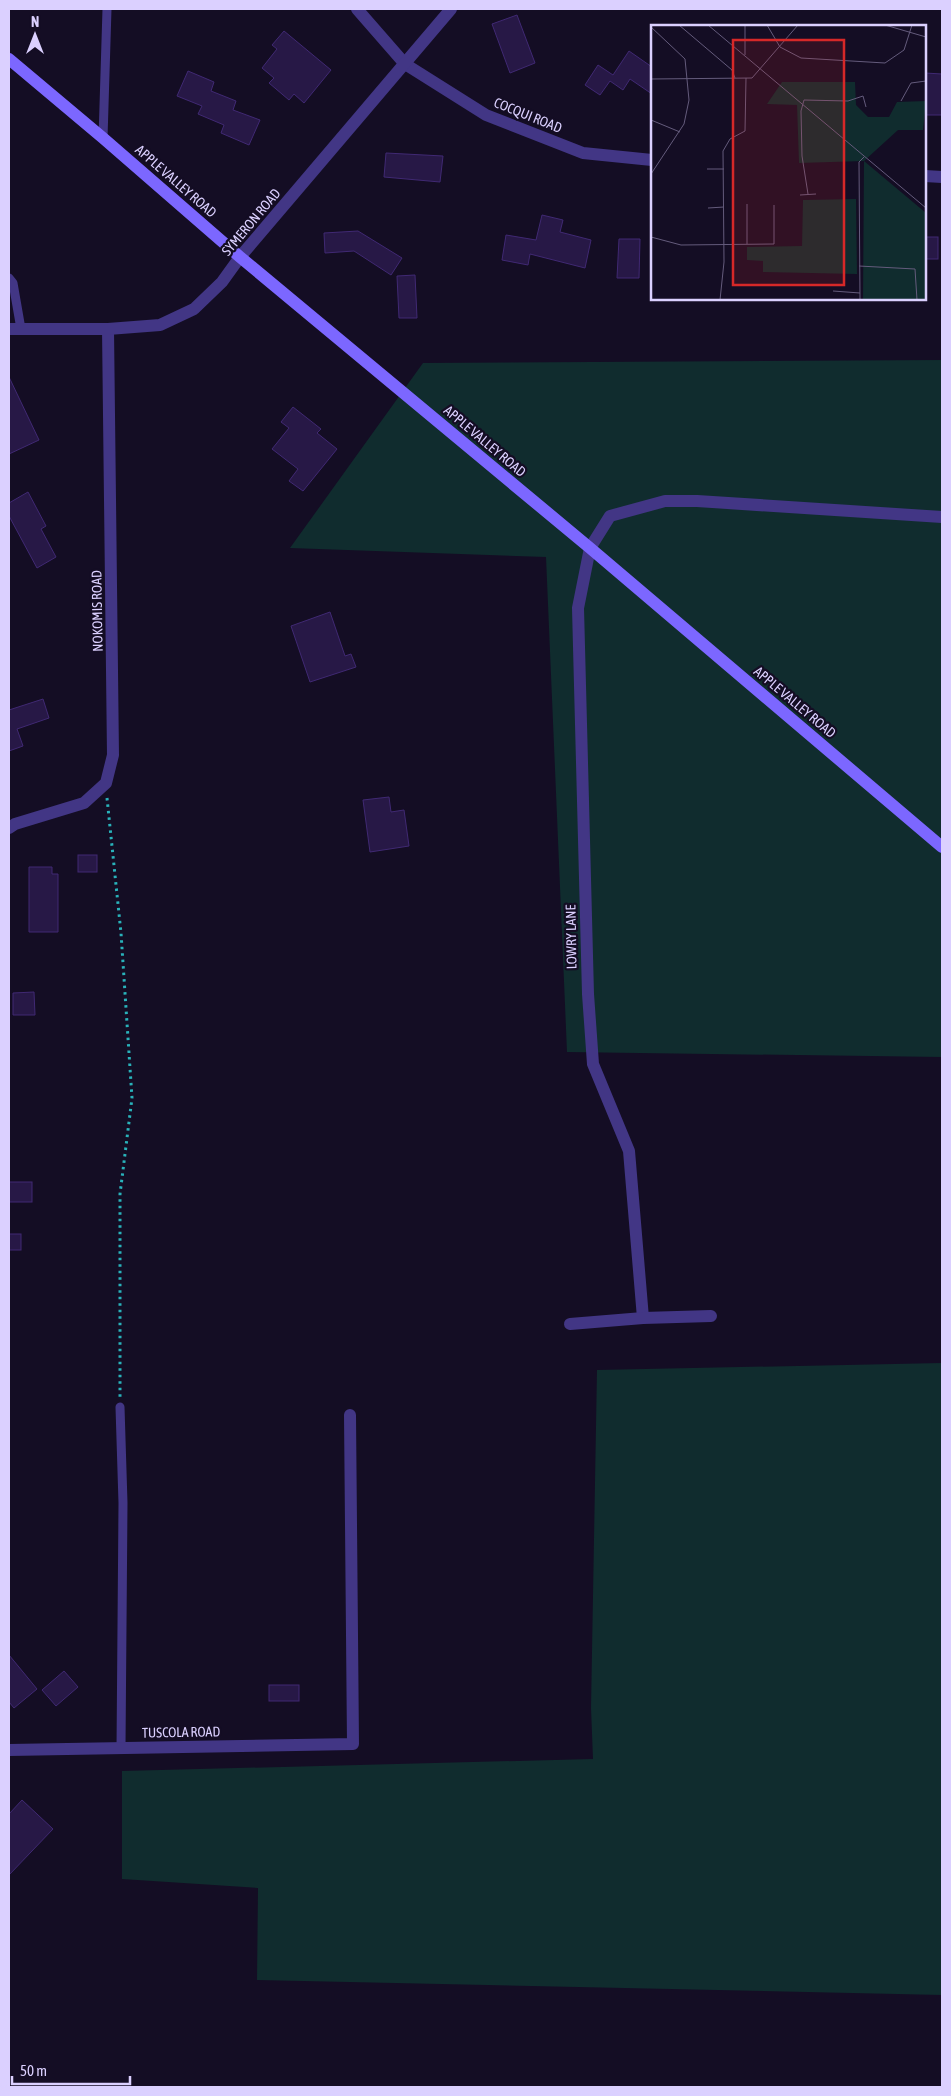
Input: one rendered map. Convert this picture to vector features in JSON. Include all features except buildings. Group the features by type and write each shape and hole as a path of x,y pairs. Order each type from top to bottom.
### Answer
{"main road":[{"name":"APPLE VALLEY ROAD","path":"9,60 104,138 240,257 590,548 942,846"}],"street":[{"name":"COCQUI ROAD","path":"358,9 405,64 486,115 583,153 651,160"},
{"name":"SYMERON ROAD","path":"15,329 145,327 160,325 194,309 210,296 222,282 240,257 451,9"},
{"path":"926,176 942,177"},
{"name":"NOKOMIS ROAD","path":"106,783 113,755 108,329"},
{"path":"590,548 610,516 665,501 697,501 942,517"},
{"name":"LOWRY LANE","path":"590,548 578,608 588,994 593,1064 629,1151 643,1318"},
{"path":"9,828 15,824 84,803 106,783"},
{"path":"570,1324 643,1318 711,1316"},
{"name":"TUSCOLA ROAD","path":"9,1750 353,1744 350,1415"}],"lane":[{"path":"104,138 107,9"},
{"path":"9,278 13,283 15,329"},
{"path":"120,1406 123,1503 121,1748"}],"path":[{"path":"106,783 121,933 132,1098 120,1194 120,1406"}],"green space":[{"path":"942,360 942,1057 567,1052 546,557 290,548 423,363"},
{"path":"942,1363 942,1995 257,1980 258,1888 122,1879 122,1771 593,1759 591,1708 597,1370"}]}
